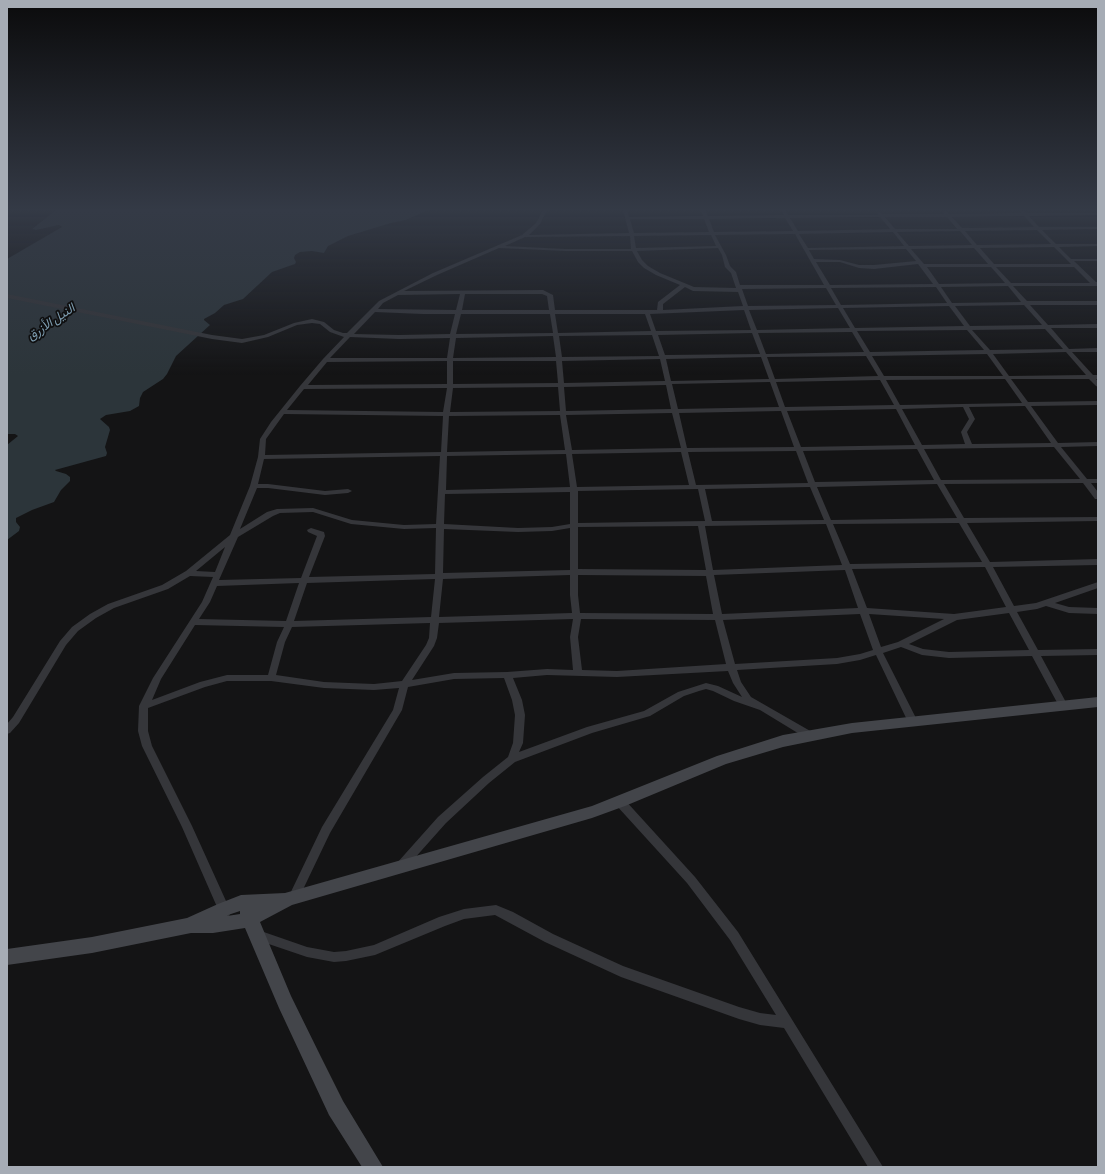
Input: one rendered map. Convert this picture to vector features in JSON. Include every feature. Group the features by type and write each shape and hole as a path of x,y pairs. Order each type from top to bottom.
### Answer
{"main road":[{"path":"7,957 92,945 226,917 251,918 290,899 536,830 620,802 722,760 783,741 852,728 1098,702"},
{"path":"251,918 288,1009 336,1108 373,1167"}],"street":[{"path":"226,917 186,826 148,746 143,731 144,706 157,678 206,602 254,486 261,458 263,439 268,430 325,360 381,302 435,274 457,265"},
{"path":"644,265 683,286 697,290 829,286 1010,284 1097,285"},
{"path":"727,265 733,272 745,308 764,355 812,486 847,567 878,651 913,722"},
{"path":"816,265 882,378 939,482 988,565 1063,706"},
{"path":"854,265 874,268 912,265"},
{"path":"922,265 950,305 988,351 1056,445 1098,497"},
{"path":"949,265 1076,265 1097,285"},
{"path":"992,266 1027,303 1045,326 1098,385"},
{"path":"660,312 660,303 683,286"},
{"path":"290,899 326,830 397,710 405,683 430,646 435,620 439,575 440,526 446,415 450,386 450,360 453,335 463,293"},
{"path":"395,294 549,293 550,295 559,359 563,413 574,489 574,595 577,616 574,637 578,673"},
{"path":"7,296 232,340 250,340 266,336 296,324 312,321 322,323 337,333 348,335 399,336 1098,326"},
{"path":"373,310 458,312 660,312 745,308 1098,303"},
{"path":"647,312 662,356 685,450 697,487 705,524 718,617 731,667 741,691 748,700 809,735"},
{"path":"325,360 559,359 662,356 1098,350"},
{"path":"302,387 560,385 882,378 1091,378 1098,376"},
{"path":"282,412 446,415 676,412 1098,403"},
{"path":"965,406 972,419 964,432 968,446"},
{"path":"261,458 1098,444"},
{"path":"443,492 812,486 939,482 1098,481"},
{"path":"254,486 268,486 325,493 348,491"},
{"path":"7,730 16,720 63,643 75,629 93,616 111,606 165,587 189,573 235,535 270,514 280,511 318,511 351,522 404,527 440,526 530,530 552,529 574,525 1098,519"},
{"path":"271,678 280,642 289,624 321,536 321,534 311,530"},
{"path":"189,573 216,579 304,580 574,572 711,573 847,567 1098,562"},
{"path":"193,622 289,624 577,616 718,617 864,611 955,617 1012,610 1046,603 1098,585"},
{"path":"1046,603 1069,610 1098,611"},
{"path":"144,706 214,681 227,678 271,678 346,687 393,686 454,676 507,675 547,672 616,674 837,661 860,657 901,644 955,617"},
{"path":"901,644 922,652 938,655 1098,652"},
{"path":"507,675 517,700 520,715 518,743 512,759"},
{"path":"399,868 442,820 486,780 512,759 590,730 648,714 681,694 706,686 715,688 737,699 760,707"},
{"path":"620,802 691,880 738,942 876,1167"},
{"path":"251,918 306,952 334,957 375,950 443,921 464,914 496,910 548,938 621,971 739,1013 760,1019 787,1022"}],"water":[{"name":"النيل الأزرق","path":"7,265 293,265 272,272 243,299 224,305 215,313 204,319 210,325 176,356 163,379 143,392 140,398 139,406 130,411 106,415 100,419 109,427 110,430 105,447 107,453 106,456 55,470 66,474 70,477 70,481 61,490 54,502 16,518 16,522 20,527 19,531 7,540 7,445 18,436 15,434 7,434"}]}
